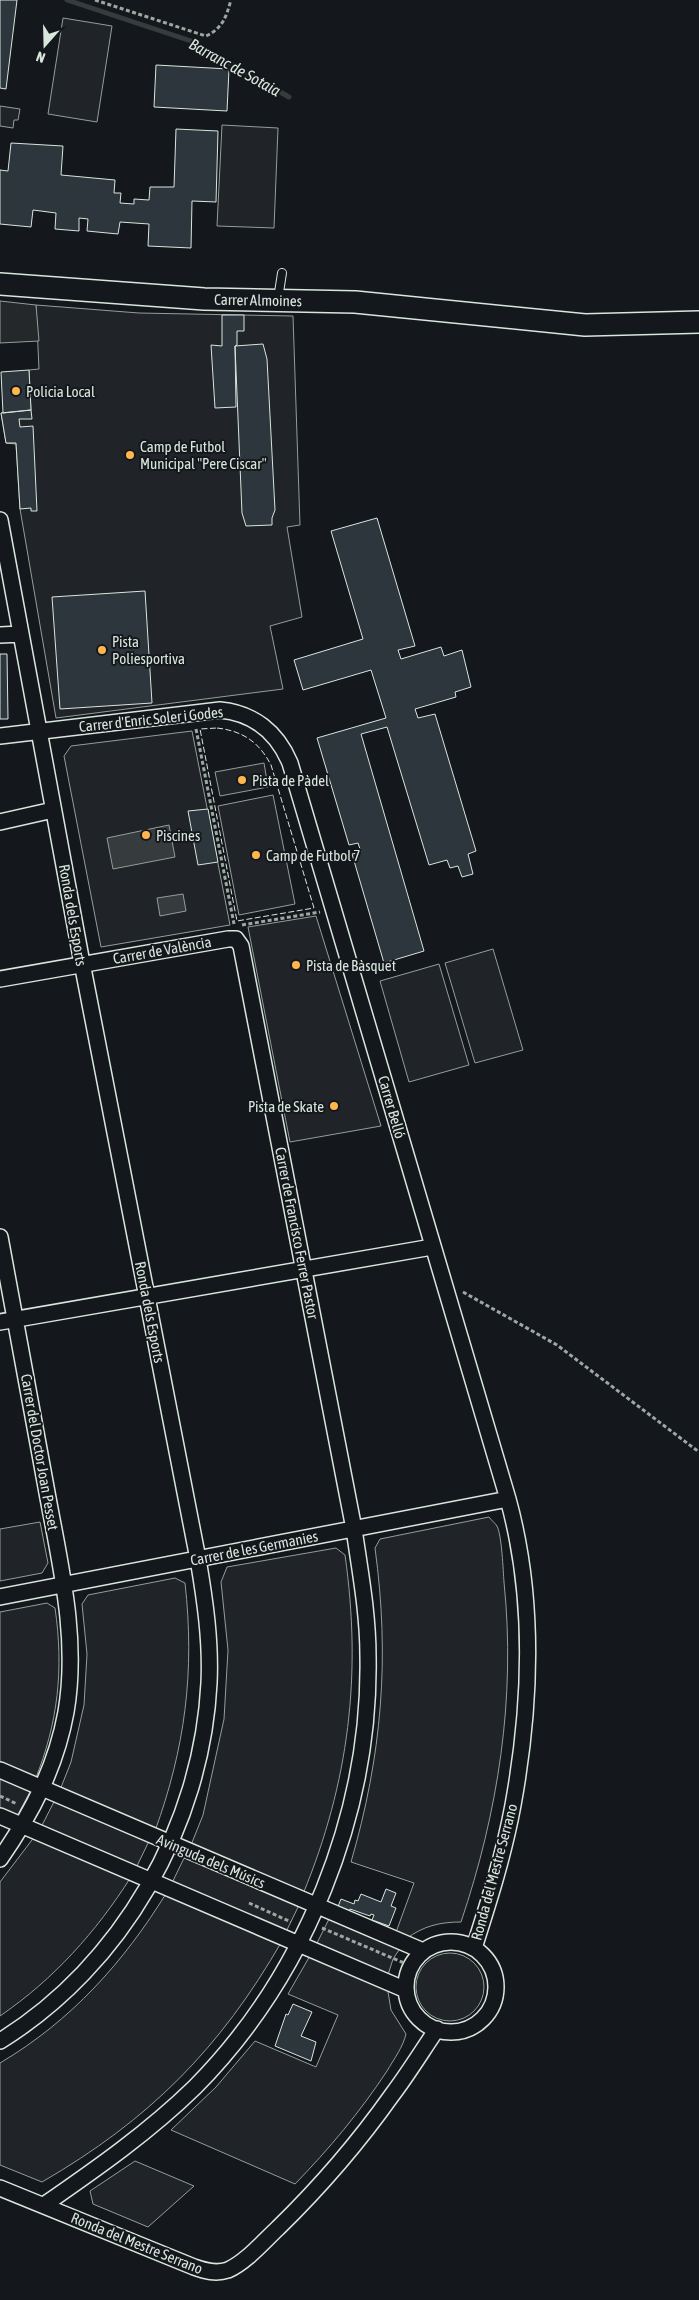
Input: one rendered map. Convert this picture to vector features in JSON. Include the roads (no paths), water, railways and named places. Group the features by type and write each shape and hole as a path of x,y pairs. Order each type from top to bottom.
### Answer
{"street":[{"name":"Carrer Almoines","path":"0,284 145,296 354,302 585,325 699,322"},
{"name":"Ronda dels Esports","path":"0,520 2,546 198,1559 208,1631 208,1690 205,1722 192,1781 170,1843 152,1881 117,1933 79,1978 54,2002 0,2041"},
{"path":"0,635 20,634"},
{"name":"Carrer d'Enric Soler i Godes","path":"0,736 220,710 246,715 261,724"},
{"name":"Carrer Belló","path":"261,724 284,749 290,763 508,1500"},
{"path":"0,822 53,810"},
{"name":"Carrer de València","path":"0,979 228,939 235,933"},
{"name":"Carrer de Francisco Ferrer Pastor","path":"44,2205 155,2124 195,2087 218,2062 247,2025 269,1994 309,1922 332,1865 346,1822 360,1762 366,1710 368,1657 366,1612 354,1529 245,960 235,933"},
{"name":"Carrer del Doctor Joan Pesset","path":"0,1237 64,1586 68,1625 69,1683 58,1745 42,1789 23,1826 0,1859"},
{"path":"0,1322 432,1247"},
{"name":"Carrer de les Germanies","path":"0,1597 508,1500"},
{"name":"Ronda del Mestre Serrano","path":"474,1948 498,1870 513,1806 520,1762 525,1701 527,1655 522,1564 517,1531 508,1500"},
{"name":"Avinguda dels Músics","path":"0,1770 423,1952"},
{"path":"0,1816 406,1990"},
{"path":"450,1942 474,1948 489,1963 496,1983 495,1997 490,2010 480,2021 468,2028 454,2032 437,2029 419,2018 412,2010 406,1990 406,1980 411,1966 423,1952 435,1945 450,1942"},
{"name":"Ronda del Mestre Serrano","path":"0,2188 194,2267 208,2272 228,2270 266,2239 308,2198 340,2162 392,2095 437,2029"}],"lane":[{"path":"278,301 282,273"}],"waterway":[{"name":"Barranc de Sotaia","path":"67,0 191,41 289,97"}],"place":[{"name":"Policia Local","path":"16,391"},
{"name":"Camp de Futbol Municipal \"Pere Ciscar\"","path":"130,455"},
{"name":"Pista Poliesportiva","path":"102,650"},
{"name":"Pista de Pàdel","path":"242,780"},
{"name":"Piscines","path":"146,835"},
{"name":"Camp de Futbol 7","path":"256,855"},
{"name":"Pista de Bàsquet","path":"296,965"},
{"name":"Pista de Skate","path":"334,1106"}]}
